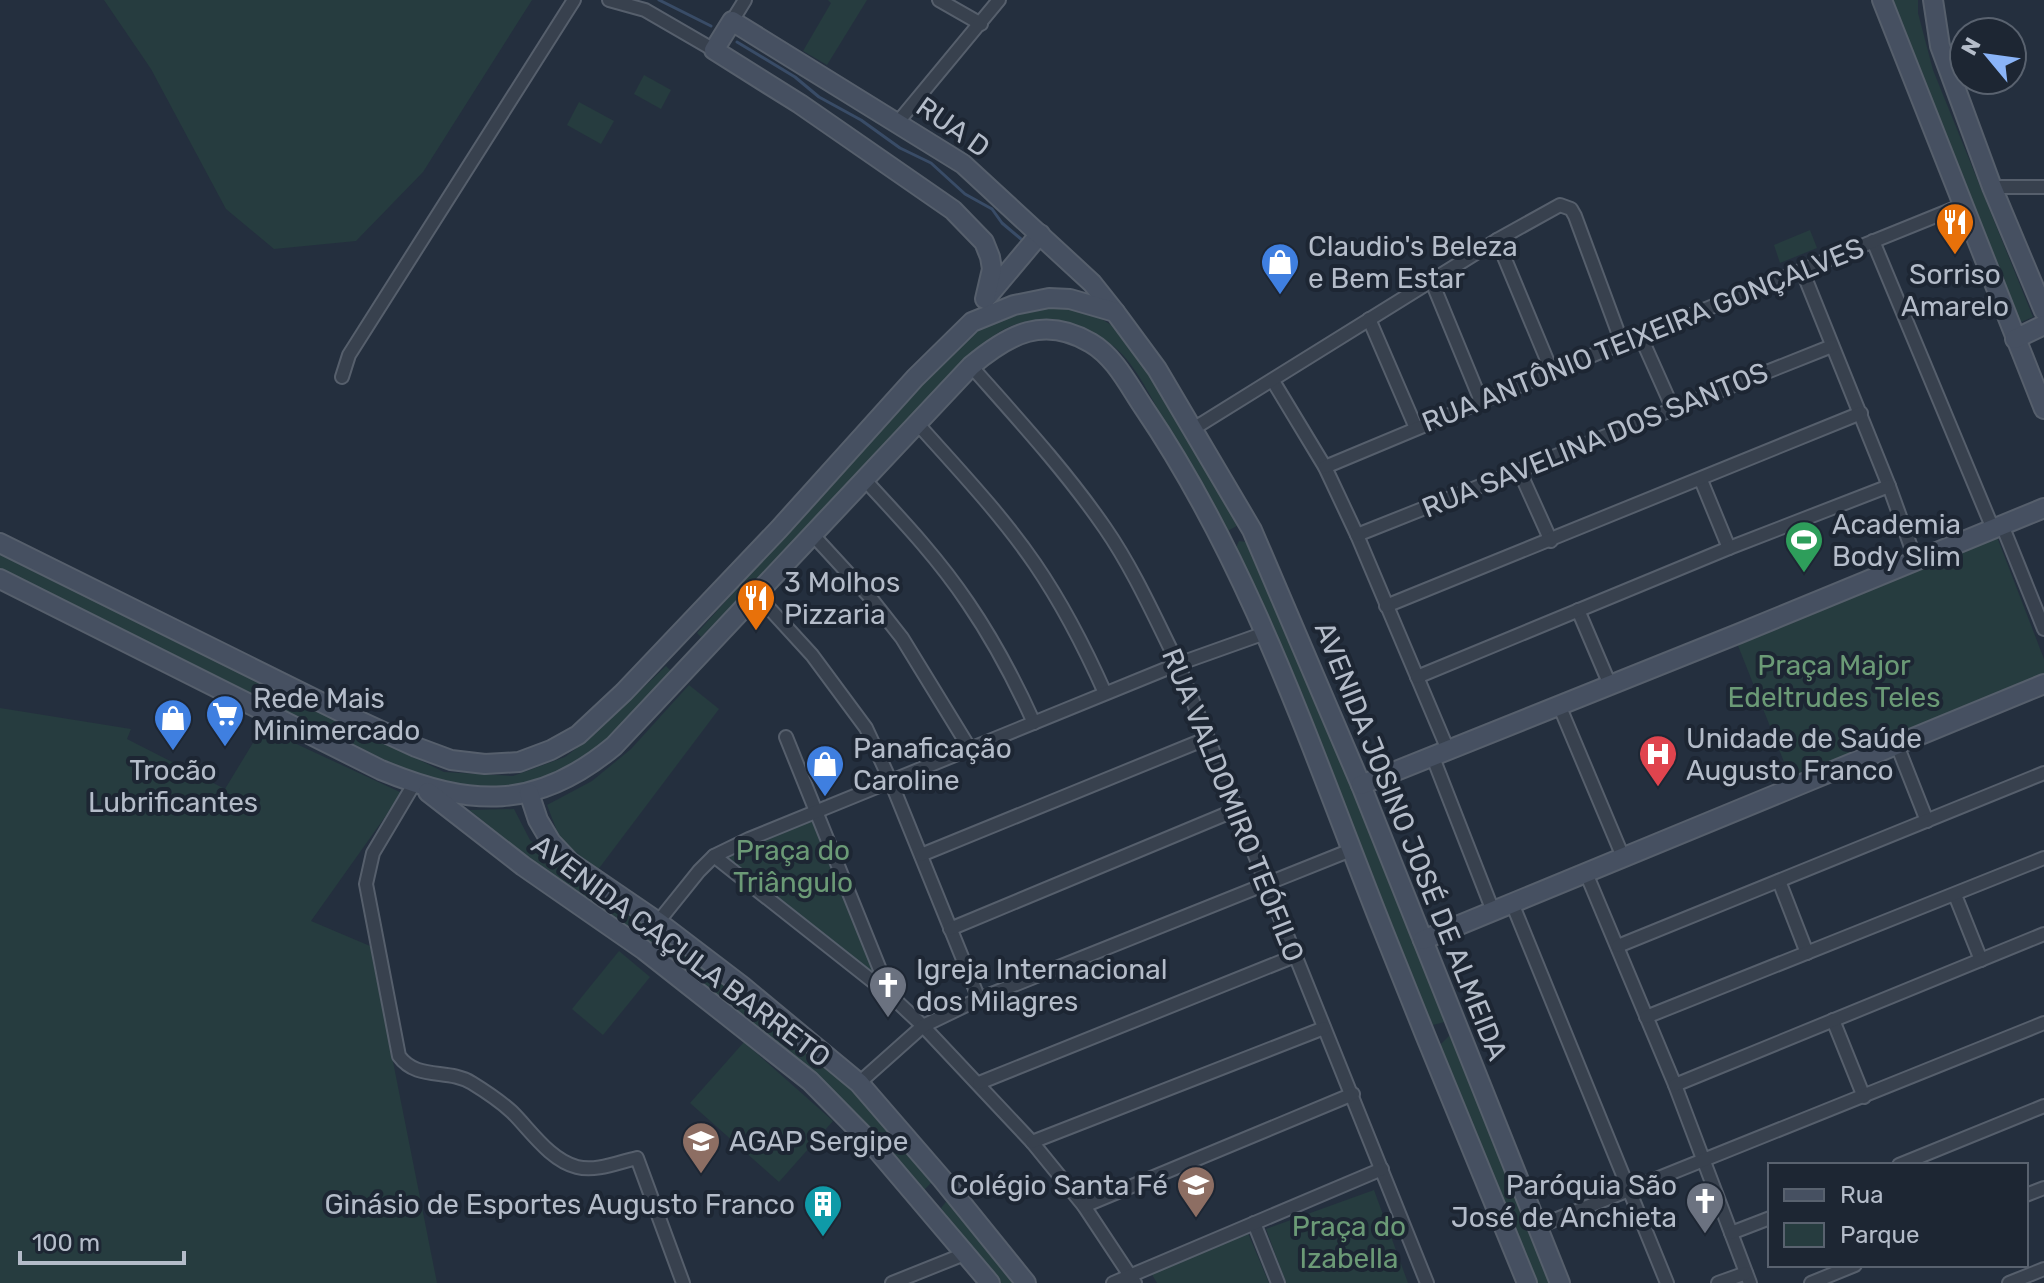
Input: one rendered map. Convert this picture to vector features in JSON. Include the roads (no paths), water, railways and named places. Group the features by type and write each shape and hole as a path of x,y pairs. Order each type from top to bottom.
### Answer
{"main road":[{"path":"1882,0 2044,409"},
{"path":"1937,9 1940,46 1992,187 2044,311"},
{"path":"732,21 714,50 800,104 953,210 984,242 992,269 985,299"},
{"name":"RUA D","path":"732,21 963,164 1092,283 1157,369 1193,429"},
{"path":"0,543 353,718 451,760 485,764 519,762 551,750 578,735 605,710 915,378 972,322 985,299 1040,234"},
{"path":"972,322 1014,305 1049,298 1070,299 1115,312"},
{"path":"2015,339 2044,325"},
{"name":"AVENIDA JOSINO JOSÉ DE ALMEIDA","path":"757,595 916,422 994,347 1021,332 1046,329 1070,332 1094,344 1113,362 1173,450 1226,545 1265,633 1425,1037 1527,1283"},
{"name":"AVENIDA JOSINO JOSÉ DE ALMEIDA","path":"1193,429 1252,530 1361,785 1560,1283"},
{"path":"1361,785 2044,508"},
{"path":"1226,545 1252,530"},
{"path":"736,573 733,588 692,631 693,642 703,643 742,604 757,595"},
{"path":"0,579 381,770 437,792 470,797 529,793 578,774 614,746 757,595"},
{"path":"605,710 620,702 665,658 675,660 678,673 643,710 634,725"},
{"path":"1423,940 2044,684"},
{"name":"AVENIDA CAÇULA BARRETO","path":"417,785 523,866 644,950 810,1081 872,1144 990,1283"},
{"name":"AVENIDA CAÇULA BARRETO","path":"529,793 538,820 551,842 595,881 638,901 658,922 742,986 859,1083 1026,1283"},
{"path":"1425,1037 1456,1025"},
{"path":"921,1200 942,1179"}],"street":[{"path":"342,377 349,355 574,0"},
{"path":"609,0 645,10 714,50"},
{"path":"732,21 745,0"},
{"path":"939,0 981,24"},
{"path":"898,122 999,0"},
{"path":"1992,187 2044,187"},
{"path":"1193,429 1497,240 1560,205 1571,209 1575,216 1622,343"},
{"name":"RUA ANTÔNIO TEIXEIRA GONÇALVES","path":"1325,467 1640,335 1963,205"},
{"path":"1497,240 1552,372"},
{"path":"1873,241 2044,629"},
{"path":"1802,270 1861,413 1916,561"},
{"path":"1432,282 1481,401"},
{"path":"1369,319 1416,428"},
{"path":"1640,335 1673,409"},
{"name":"RUA SAVELINA DOS SANTOS","path":"1357,535 1832,346"},
{"name":"RUA VALDOMIRO TEÓFILO","path":"971,366 1061,468 1105,528 1129,566 1178,664 1427,1283"},
{"path":"1273,381 1325,467 1417,677 1493,911"},
{"path":"1386,606 1861,413"},
{"path":"916,422 997,513 1035,564 1076,630 1105,693"},
{"path":"1519,470 1551,541"},
{"path":"864,479 925,545 968,602 1010,671 1034,723"},
{"path":"1701,480 1729,548"},
{"path":"1417,677 1729,548 1889,486"},
{"path":"812,534 869,596 902,638 970,749"},
{"path":"757,595 836,685 866,728 979,999"},
{"path":"1578,610 1610,685"},
{"path":"658,922 714,856 749,839 1105,693 1265,633"},
{"path":"1559,705 1623,857"},
{"path":"786,737 890,995"},
{"path":"921,855 1208,738"},
{"path":"1897,745 1927,821"},
{"path":"1618,946 2044,773"},
{"path":"417,785 373,853 366,884 399,1056 421,1072 457,1075 469,1081 509,1110 564,1163 593,1169 637,1158 683,1283"},
{"path":"950,929 1238,809"},
{"path":"859,1083 923,1026 979,999 1351,850"},
{"path":"714,856 890,995 923,1026 1032,1142 1084,1206 1132,1280"},
{"path":"1646,1017 2044,858"},
{"path":"1586,873 1675,1085 1748,1278 1718,1283"},
{"path":"1779,881 1807,953"},
{"path":"1955,895 1981,960"},
{"path":"1512,903 1667,1283"},
{"path":"1675,1085 2044,934"},
{"path":"979,1083 1295,956"},
{"path":"1833,1020 1864,1097"},
{"path":"1537,1227 2044,1023"},
{"path":"1032,1142 1324,1028"},
{"path":"1084,1206 1353,1094"},
{"path":"1904,1163 2044,1106"},
{"path":"1113,1283 1132,1280 1254,1223 1382,1169"},
{"path":"1731,1233 1768,1219"},
{"path":"1254,1223 1278,1283"},
{"path":"892,1283 967,1253"},
{"path":"1811,1283 1850,1267"},
{"path":"2009,1283 2044,1269"}],"waterway":[{"path":"659,0 711,26"},
{"path":"737,42 900,148 931,163 965,194 992,209 1002,223 1021,239"}],"place":[{"name":"Sorriso Amarelo","path":"1955,256"},
{"name":"Claudio's Beleza e Bem Estar","path":"1280,296"},
{"name":"Academia Body Slim","path":"1804,574"},
{"name":"3 Molhos Pizzaria","path":"756,632"},
{"name":"Rede Mais Minimercado","path":"225,748"},
{"name":"Trocão Lubrificantes","path":"173,752"},
{"name":"Unidade de Saúde Augusto Franco","path":"1658,788"},
{"name":"Panaficação Caroline","path":"825,798"},
{"name":"Igreja Internacional dos Milagres","path":"888,1019"},
{"name":"AGAP Sergipe","path":"701,1175"},
{"name":"Colégio Santa Fé","path":"1196,1219"},
{"name":"Paróquia São José de Anchieta","path":"1705,1235"},
{"name":"Ginásio de Esportes Augusto Franco","path":"823,1238"}],"park label":[{"name":"Praça Major Edeltrudes Teles","path":"1834,681"},
{"name":"Praça do Triângulo","path":"793,866"},
{"name":"Praça do Izabella","path":"1349,1242"}]}
